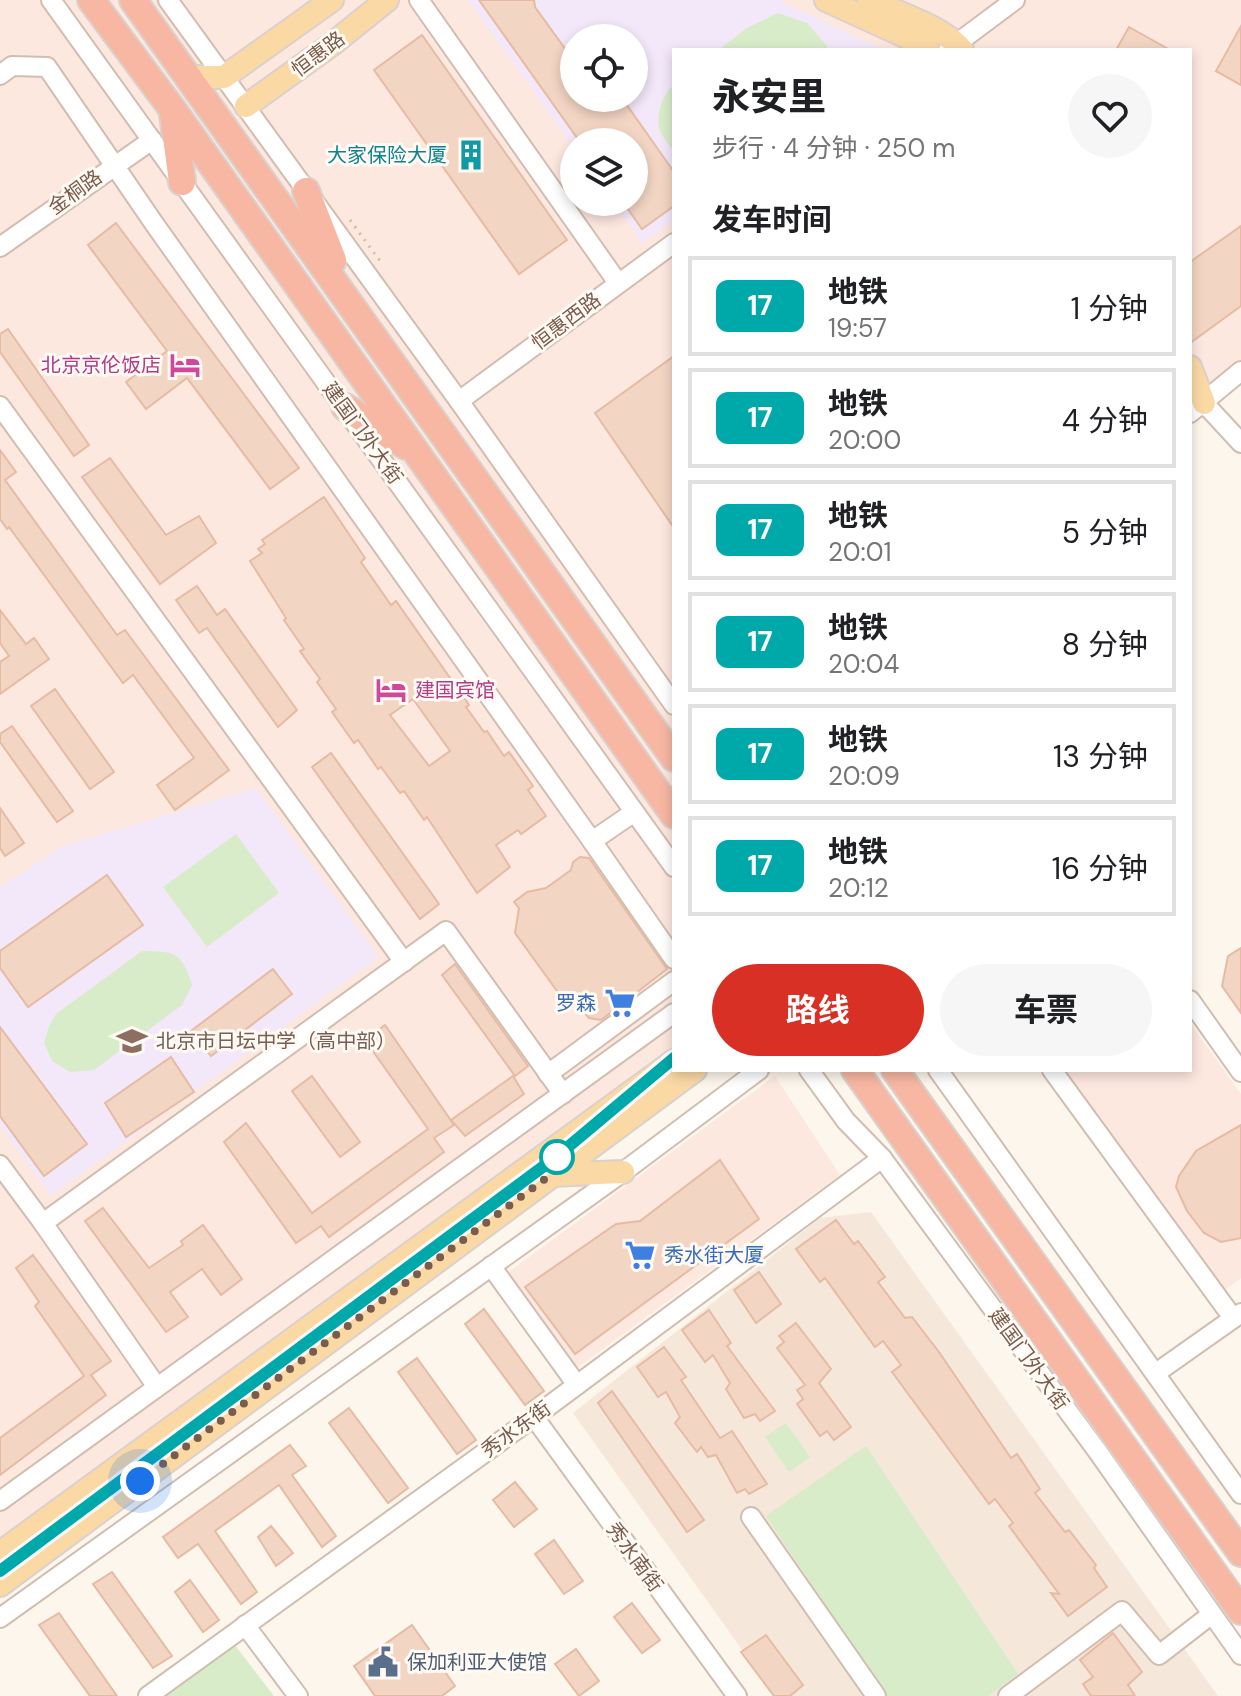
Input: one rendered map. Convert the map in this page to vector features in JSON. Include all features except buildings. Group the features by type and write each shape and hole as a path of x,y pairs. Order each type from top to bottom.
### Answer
{"highway":[{"name":"建国门外大街","path":"91,0 173,110 672,812"},
{"path":"133,0 672,755"},
{"path":"173,110 182,182"},
{"path":"306,191 347,297"},
{"path":"345,407 418,454"},
{"name":"建国门外大街","path":"856,1072 1241,1611"},
{"path":"896,1072 1241,1553"}],"main road":[{"name":"恒惠路","path":"224,77 332,0"},
{"path":"284,79 272,61 276,48 339,0"},
{"name":"恒惠路","path":"246,106 387,0"},
{"path":"826,0 925,48"},
{"path":"869,0 956,48"},
{"path":"187,77 224,77"},
{"path":"1192,381 1195,401"},
{"path":"0,1553 672,1062"},
{"path":"0,1585 549,1175 692,1072"},
{"path":"549,1175 623,1172"}],"street":[{"name":"建国门外大街","path":"51,0 672,864"},
{"path":"168,0 459,401 672,702"},
{"path":"419,0 618,283"},
{"path":"956,48 1015,0"},
{"path":"0,75 12,66 47,67 672,956"},
{"name":"金桐路","path":"0,247 152,140"},
{"name":"恒惠西路","path":"459,401 672,244"},
{"path":"1241,371 1195,401 1241,443"},
{"path":"0,406 404,962"},
{"path":"592,841 633,813"},
{"path":"43,1223 446,931 563,1094"},
{"path":"548,1074 672,982"},
{"path":"1192,1003 1241,1072"},
{"path":"0,1501 672,1014"},
{"path":"0,1618 623,1172 756,1072"},
{"name":"建国门外大街","path":"810,1072 846,1121 882,1158 1098,1452 1241,1655"},
{"path":"939,1072 1241,1494"},
{"path":"1054,1072 1237,1315 1156,1373"},
{"name":"秀水东街","path":"148,1696 534,1417 882,1158"},
{"path":"0,1165 157,1387"},
{"path":"491,1266 577,1385"},
{"name":"秀水南街","path":"534,1417 737,1696"},
{"path":"1098,1452 1167,1507"},
{"path":"751,1517 876,1696"},
{"path":"1008,1696 1122,1611 1159,1655 1212,1614"},
{"path":"245,1625 298,1696"}],"path":[{"path":"350,220 380,261"}],"shaded area":[{"path":"0,0 1241,0 1241,371 1192,411 1192,48 672,48 672,1072 0,1583"},
{"path":"468,0 779,0 880,48 672,48 672,221 642,243 623,216 648,216 648,128 560,128"},
{"name":"北京市日坛中学（高中部）","path":"256,788 379,957 51,1196 0,1126 0,887 63,846"},
{"path":"1192,1026 1241,1094 1241,1278 1221,1293 1061,1072 1192,1072"},
{"path":"775,1076 840,1175 577,1368 506,1274"},
{"path":"871,1212 1218,1696 775,1696 573,1413 820,1218"}],"green space":[{"path":"778,13 807,23 827,48 721,48 745,29"},
{"path":"672,87 672,149 658,122 664,98"},
{"path":"236,834 279,893 207,947 163,887"},
{"path":"142,951 170,953 181,960 192,985 182,1005 94,1070 70,1072 52,1061 44,1043 56,1014"},
{"path":"786,1423 810,1457 789,1472 765,1437"},
{"path":"866,1446 1018,1674 988,1696 886,1696 766,1516"},
{"path":"234,1644 274,1696 166,1696"}],"metro line":[{"name":"17","path":"0,1571 556,1157 672,1060"}],"place":[{"name":"大家保险大厦","path":"471,155"},
{"name":"北京京伦饭店","path":"185,365"},
{"name":"建国宾馆","path":"391,690"},
{"name":"罗森","path":"620,1003"},
{"name":"北京市日坛中学（高中部）","path":"132,1041"},
{"name":"秀水街大厦","path":"640,1255"},
{"name":"保加利亚大使馆","path":"383,1662"}],"route":[{"path":"140,1481 573,1158 557,1157"}]}
